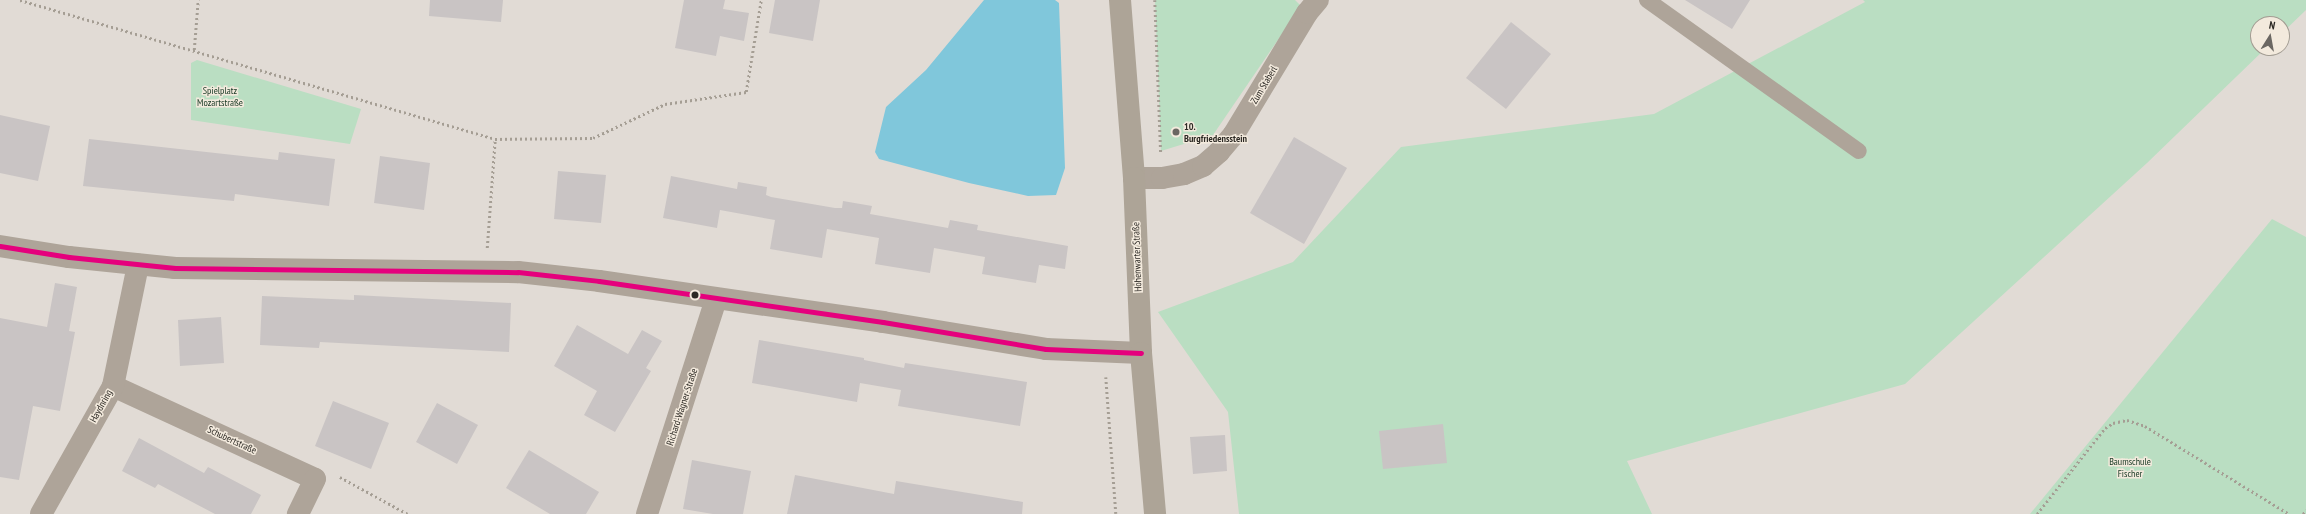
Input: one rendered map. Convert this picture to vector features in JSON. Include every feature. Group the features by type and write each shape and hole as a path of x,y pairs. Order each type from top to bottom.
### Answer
{"street":[{"name":"Hohenwarter Straße","path":"1120,0 1134,178 1141,353 1155,514"},
{"name":"Zum Staberl","path":"1134,178 1162,178 1184,174 1203,166 1219,152 1234,134 1307,12 1318,0"},
{"path":"0,246 138,265 175,268 485,270 599,281 883,322 1046,349 1105,353 1141,353"},
{"name":"Haydnring","path":"41,514 113,386 138,265"},
{"name":"Richard-Wagner-Straße","path":"647,514 716,299"},
{"name":"Schubertstraße","path":"113,386 315,479 298,514"}],"lane":[{"path":"1647,0 1859,151"}],"path":[{"path":"20,0 495,139 593,138 665,104 746,92 761,0"},
{"path":"194,50 198,0"},
{"path":"1155,0 1162,178"},
{"path":"485,270 495,139"},
{"path":"1105,353 1116,514"},
{"path":"2037,514 2105,428 2113,423 2127,420 2145,426 2289,514"},
{"path":"338,476 408,514"},
{"path":"2303,514 2306,510"}],"green space":[{"path":"1155,0 1295,0 1301,6 1213,135 1161,151"},
{"path":"1863,0 2306,0 2306,10 2290,25 2290,16 2250,16 2250,56 2258,56 2147,163 1905,384 1627,461 1652,514 1239,514 1228,412 1158,312 1293,262 1401,147 1654,114 1865,2"},
{"name":"Spielplatz Mozartstraße","path":"197,60 361,109 350,144 191,120 191,63"},
{"name":"Baumschule Fischer","path":"2272,219 2306,237 2306,514 2030,514"}],"water":[{"path":"984,0 1055,0 1059,3 1065,168 1056,195 1028,196 969,183 879,159 875,152 886,107 926,70"}],"building":[{"path":"430,0 503,0 501,22 429,16"},
{"path":"684,0 725,0 723,9 749,13 744,41 720,36 716,56 675,48"},
{"path":"775,0 820,0 813,41 769,33"},
{"path":"1685,0 1750,0 1732,29"},
{"path":"1511,22 1551,54 1506,109 1466,78"},
{"path":"0,115 50,126 38,181 0,173"},
{"path":"1294,137 1347,168 1304,244 1250,213"},
{"path":"89,139 278,160 279,152 335,159 329,206 235,194 234,201 83,186"},
{"path":"380,156 430,163 424,210 374,203"},
{"path":"558,171 606,175 601,223 554,219"},
{"path":"671,176 737,189 738,182 767,187 766,195 771,197 835,208 842,208 843,201 872,206 870,214 948,228 950,220 978,225 977,230 1068,246 1065,269 1039,265 1036,283 982,274 985,257 934,248 930,273 875,264 879,238 827,229 822,258 770,249 775,220 720,210 717,228 663,218"},
{"path":"55,283 77,287 69,331 75,332 60,411 33,406 19,480 0,477 0,318 47,327"},
{"path":"354,295 511,303 509,352 320,342 319,348 260,345 262,296 354,300"},
{"path":"221,317 224,363 180,366 178,320"},
{"path":"577,325 628,354 642,330 662,341 646,368 651,371 615,432 584,415 597,391 554,366"},
{"path":"759,340 864,358 864,360 904,368 905,363 1027,382 1020,426 898,406 901,390 860,383 857,402 752,383"},
{"path":"333,401 389,423 371,469 315,446"},
{"path":"437,403 478,425 457,464 416,442"},
{"path":"1443,424 1447,463 1383,469 1379,431"},
{"path":"1225,435 1227,471 1193,474 1190,437"},
{"path":"139,438 204,473 208,467 261,495 251,514 215,514 158,484 155,488 122,471"},
{"path":"529,450 599,492 586,514 550,514 506,488"},
{"path":"692,460 751,471 743,514 713,514 683,509"},
{"path":"795,475 894,494 896,481 1023,502 1022,514 787,514"}],"transit line":[{"path":"0,246 69,257 175,268 518,272 599,281 883,322 1046,349 1141,353"}],"place":[{"name":"10. Burgfriedensstein","path":"1176,132"}]}
